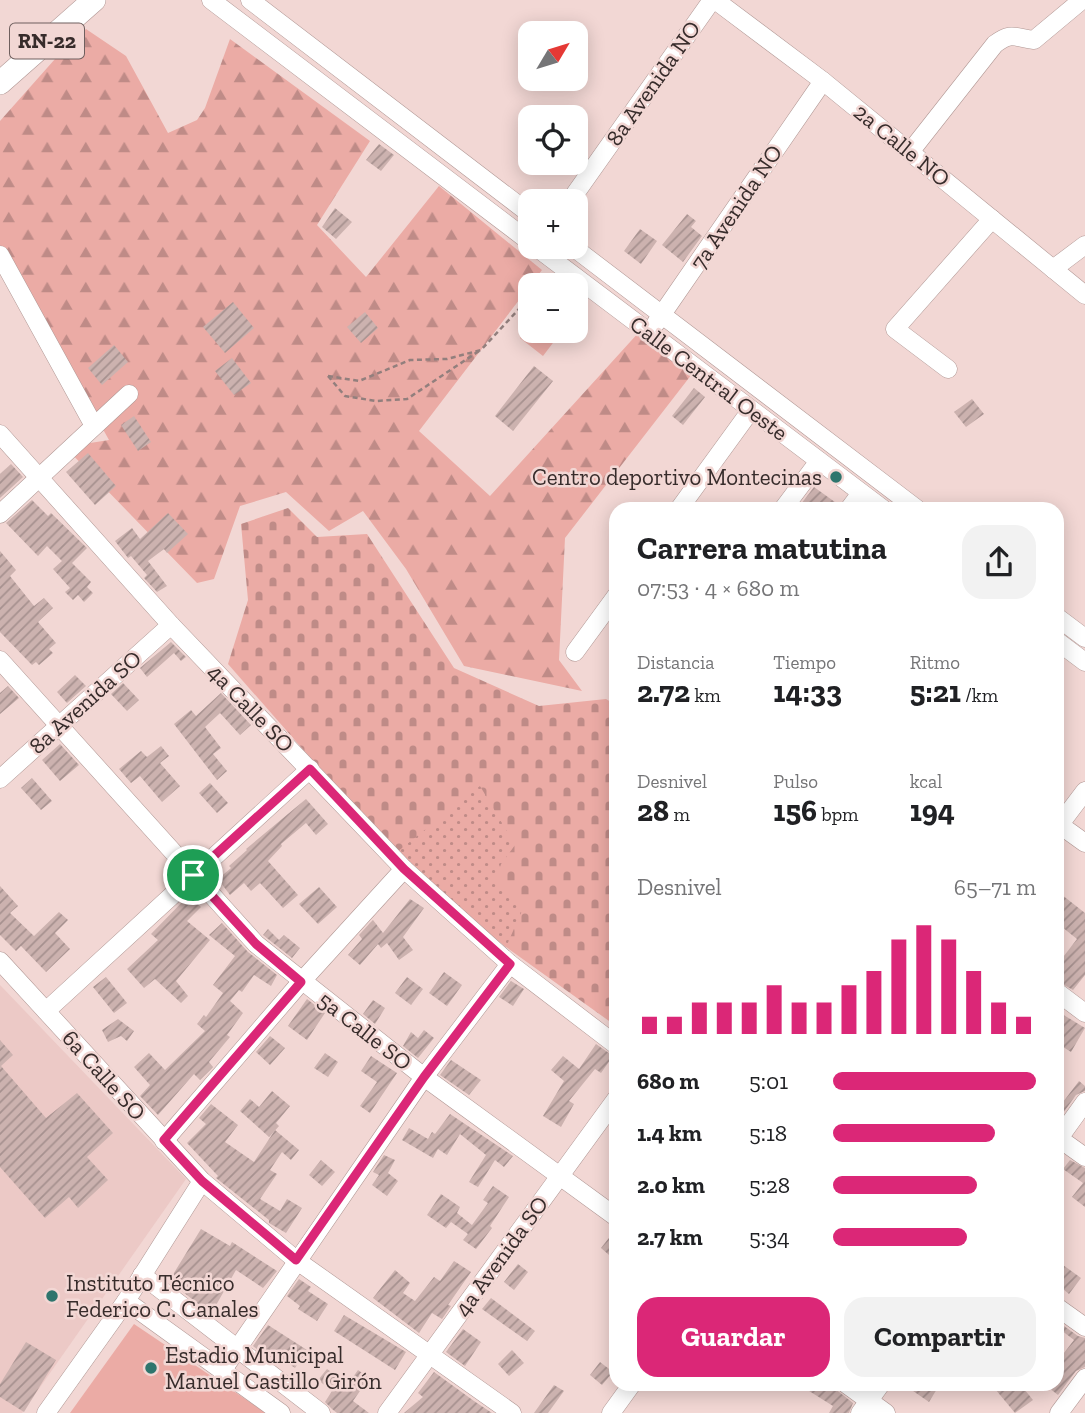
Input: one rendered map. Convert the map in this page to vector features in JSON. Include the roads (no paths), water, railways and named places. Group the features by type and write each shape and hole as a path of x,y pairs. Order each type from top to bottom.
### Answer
{"main road":[{"name":"RN-22","path":"0,83 94,0"}],"street":[{"path":"211,0 518,233"},
{"path":"250,0 518,205"},
{"name":"2a Calle NO","path":"714,0 823,81 1085,295"},
{"name":"8a Avenida NO","path":"579,189 714,0"},
{"path":"910,152 996,44 1006,36 1014,35 1034,40 1082,0"},
{"name":"7a Avenida NO","path":"649,332 823,81"},
{"path":"948,369 895,329 992,219"},
{"path":"1053,269 1085,245"},
{"path":"0,254 94,426"},
{"name":"Calle Central Oeste","path":"588,258 908,502"},
{"name":"Calle Central Oeste","path":"552,259 873,502"},
{"path":"0,514 129,394"},
{"path":"684,502 751,410"},
{"name":"4a Calle SO","path":"0,434 171,625 404,869 510,964 609,1040"},
{"path":"788,502 819,461"},
{"path":"854,502 861,493"},
{"path":"575,652 609,606"},
{"path":"1064,622 1085,638"},
{"name":"8a Avenida SO","path":"0,779 171,625"},
{"path":"1064,646 1085,662"},
{"name":"5a Calle SO","path":"0,660 256,944 424,1077 609,1212"},
{"path":"46,1011 310,769"},
{"path":"1064,818 1085,791"},
{"path":"1064,830 1085,843"},
{"path":"164,1140 301,982 404,869"},
{"name":"6a Calle SO","path":"0,961 202,1181 296,1260 512,1413"},
{"path":"222,1371 424,1077 510,964"},
{"path":"1064,997 1085,1013"},
{"path":"1064,1131 1085,1102"},
{"name":"4a Avenida SO","path":"387,1413 609,1108"},
{"path":"1064,1143 1085,1157"},
{"path":"46,1413 126,1301 202,1181"},
{"path":"142,1275 321,1413"},
{"path":"126,1301 281,1413"},
{"path":"1064,1312 1085,1327"},
{"path":"1059,1413 1085,1378"},
{"path":"611,1413 627,1391"},
{"path":"852,1391 865,1407 886,1413"},
{"path":"865,1407 876,1391"}],"place":[{"name":"Centro deportivo Montecinas","path":"836,477"},
{"name":"Instituto Técnico Federico C. Canales","path":"52,1296"},
{"name":"Estadio Municipal Manuel Castillo Girón","path":"151,1368"}]}
